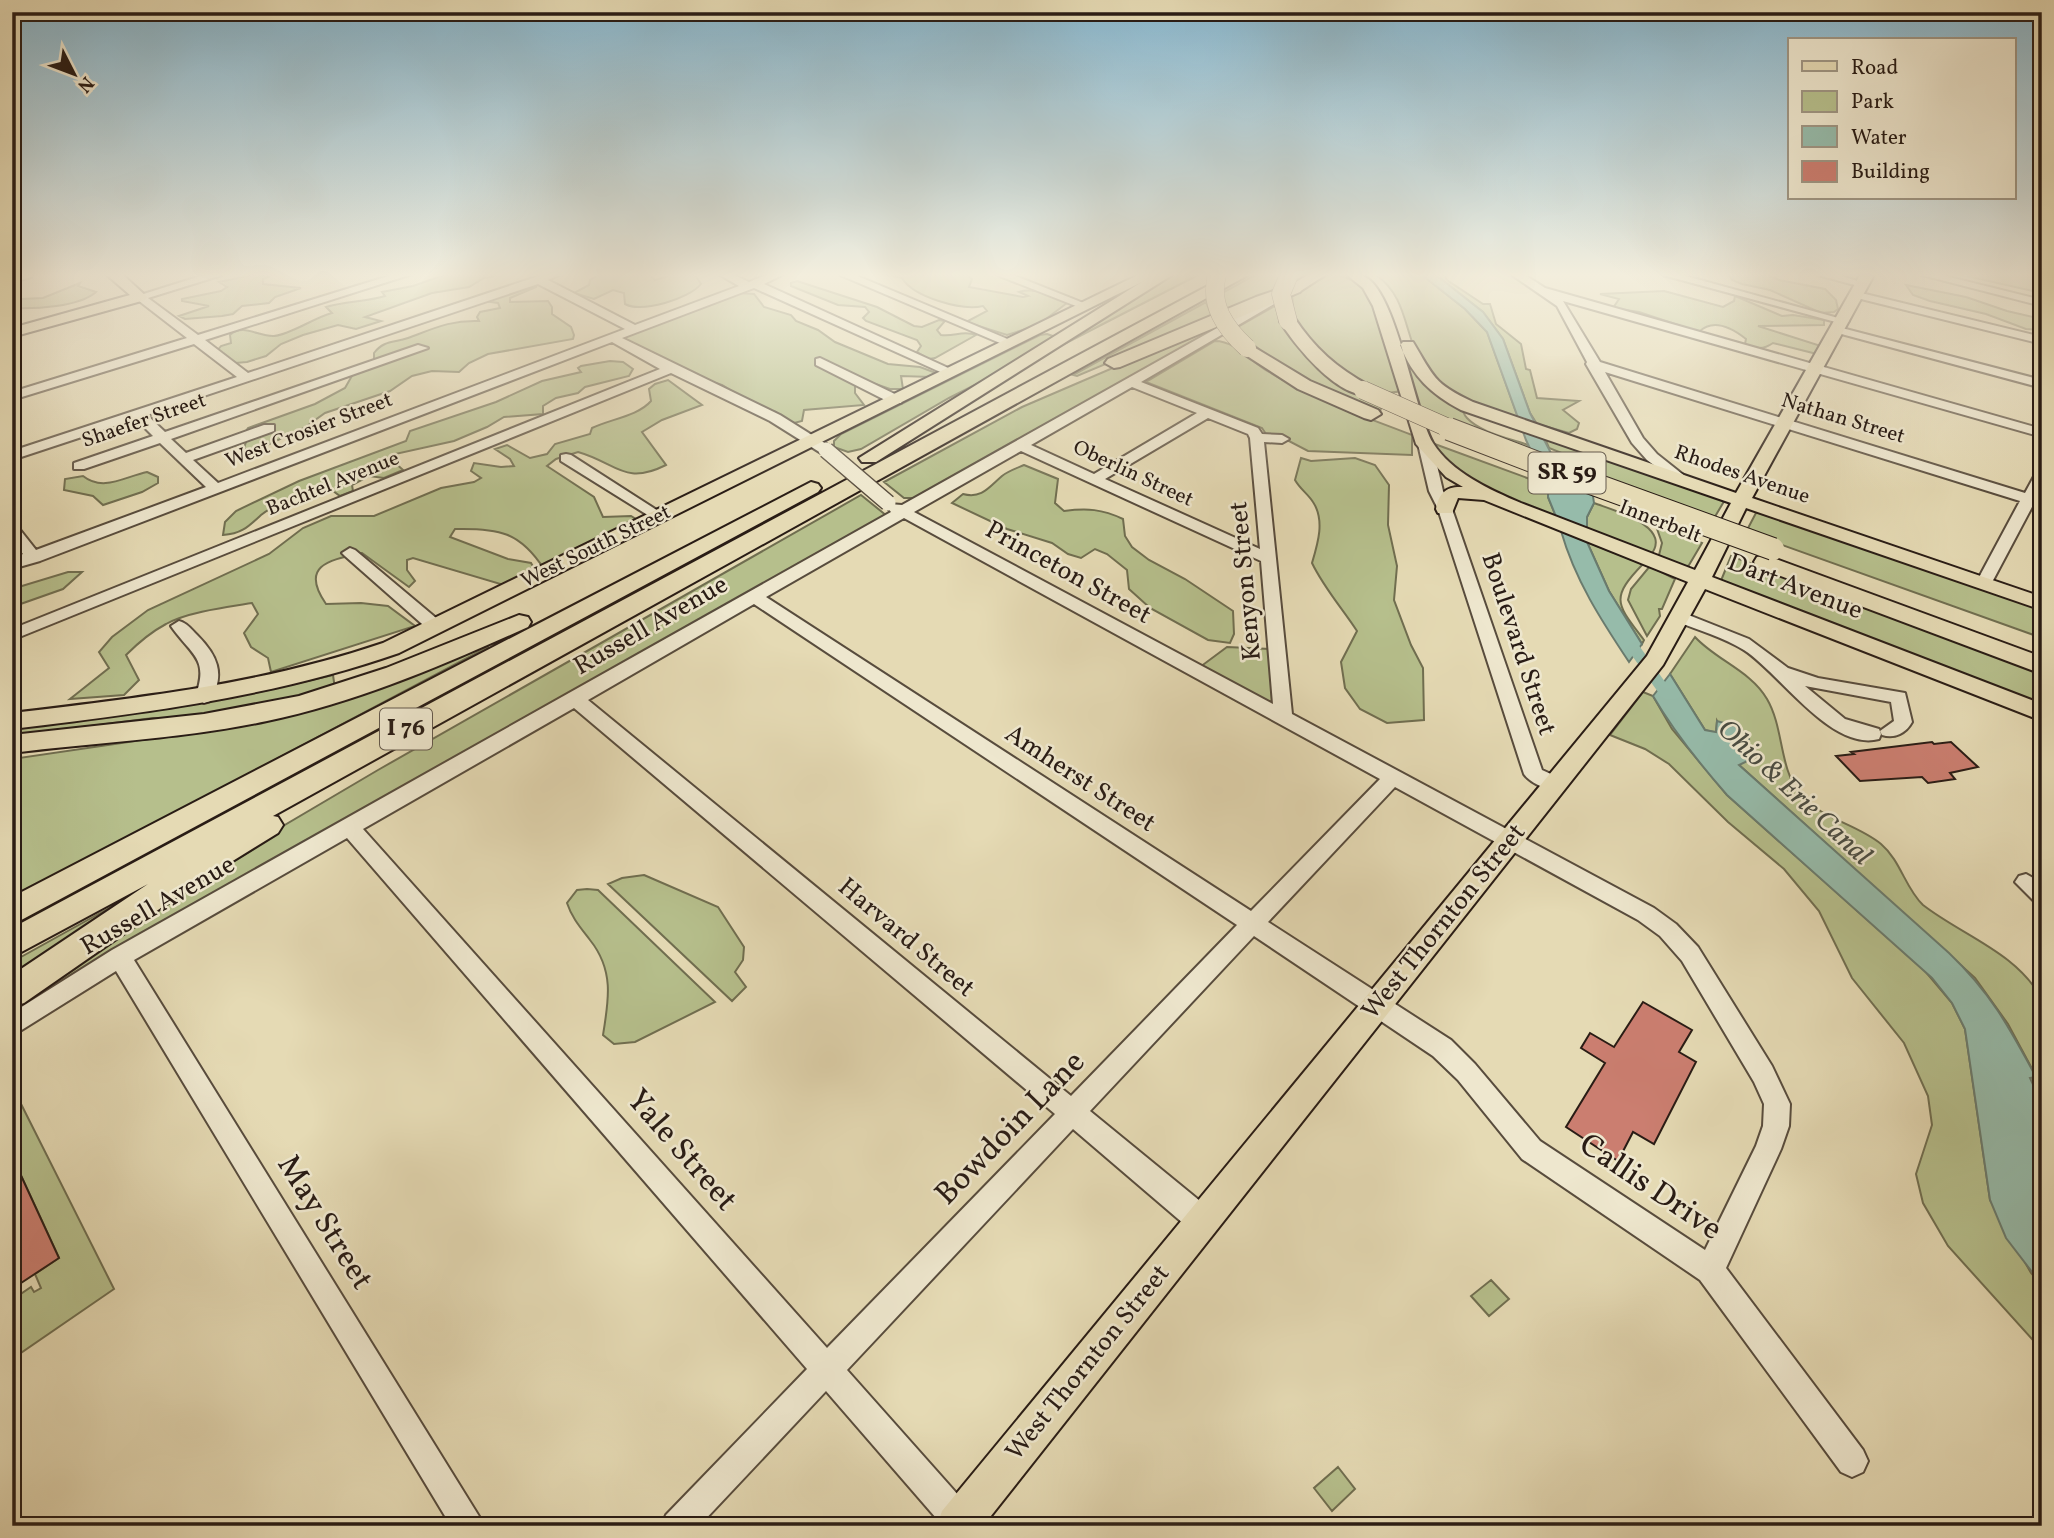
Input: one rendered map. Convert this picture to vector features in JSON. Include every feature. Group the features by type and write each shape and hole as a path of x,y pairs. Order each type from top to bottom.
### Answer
{"highway":[{"path":"870,467 1054,347"},
{"name":"I 76","path":"12,944 799,515 870,467 1080,347"},
{"name":"I 76","path":"12,912 742,523 870,467 1102,347"},
{"path":"870,467 1151,347"},
{"name":"Innerbelt","path":"1246,347 1304,385 1371,414 1769,555 2042,647"},
{"name":"Innerbelt","path":"1306,347 1315,358 1363,390 1421,418 2042,666"},
{"path":"12,993 237,843 620,624 799,515"},
{"path":"12,744 215,721 269,712 323,697 412,667 476,641 742,523"}],"main road":[{"name":"West South Street","path":"12,721 255,689 314,674 391,648 659,516 820,445 896,400 1002,347"},
{"name":"Boulevard Street","path":"1393,347 1425,444"},
{"name":"Boulevard Street","path":"1408,347 1414,364 1431,385"},
{"name":"West Thornton Street","path":"961,1524 1201,1220 1623,702 1668,640 1742,499 1828,347"},
{"name":"Rhodes Avenue","path":"1431,385 1458,402 1508,421 1679,477 2042,604"},
{"name":"Dart Avenue","path":"1425,444 1452,473 1491,497 2042,713"},
{"path":"1445,509 1447,498 1454,492 1467,491 1491,497"}],"street":[{"path":"12,396 172,347"},
{"path":"204,347 247,377"},
{"path":"12,456 338,347"},
{"name":"West Crosier Street","path":"12,564 34,558 590,347"},
{"name":"Princeton Street","path":"628,347 668,370 719,390 820,445 895,508 1646,914 1679,940 1705,977 1772,1091 1777,1116 1773,1137 1710,1270"},
{"path":"893,347 951,372"},
{"name":"Russell Avenue","path":"12,1026 120,957 754,597 895,508 1019,445 1187,347"},
{"path":"1583,347 1637,440 1652,457 1679,477"},
{"path":"1736,347 2042,433"},
{"path":"1912,347 2042,384"},
{"name":"Shaefer Street","path":"79,466 422,348"},
{"path":"820,362 896,400"},
{"name":"Nathan Street","path":"1592,364 2035,501"},
{"name":"Bachtel Avenue","path":"12,635 668,370"},
{"path":"1130,382 1253,431 1257,438 1282,439"},
{"path":"1095,480 1207,413"},
{"path":"138,414 216,489"},
{"path":"185,458 269,428"},
{"name":"Kenyon Street","path":"1257,438 1283,719"},
{"name":"Boulevard Street","path":"1425,444 1436,491 1445,509 1534,774 1555,785"},
{"name":"Oberlin Street","path":"1019,445 1268,559"},
{"path":"566,458 659,516"},
{"path":"1984,583 2035,501 2042,474"},
{"path":"12,529 34,558"},
{"path":"350,553 436,627"},
{"name":"Amherst Street","path":"754,597 1378,1006"},
{"path":"1681,617 1751,647 1782,671 1836,723 1857,732 1880,732 1898,728 1903,722 1899,697 1816,683 1782,671"},
{"path":"179,626 211,666 213,675 204,696"},
{"name":"Harvard Street","path":"575,699 1201,1220"},
{"name":"Bowdoin Lane","path":"677,1526 1392,778"},
{"name":"Yale Street","path":"349,827 961,1524"},
{"name":"May Street","path":"120,957 469,1526"},
{"name":"Callis Drive","path":"1378,1006 1460,1063 1507,1125 1531,1150 1710,1270 1852,1461"}],"green space":[{"path":"220,347 278,347 266,356 235,363 217,351"},
{"path":"381,347 529,347 488,354 469,363 459,372 432,371 412,376 390,391 325,413 304,428 250,453 244,448 244,434 248,428 315,404 345,388 353,374 374,361 374,353"},
{"path":"636,347 846,347 888,364 920,367 936,373 932,377 901,376 903,389 890,389 861,379 855,386 855,393 864,405 804,410 802,421 794,423 781,418 776,412 759,408 722,385"},
{"path":"920,347 955,347 929,359 917,352"},
{"path":"1016,347 1047,347 949,398 861,449 848,452 834,447 834,441 841,434"},
{"path":"1124,347 1147,347 1077,376 1073,375"},
{"path":"1162,347 1184,347 915,498 904,498 884,482 1022,407"},
{"path":"1205,347 1235,347 1262,368 1303,391 1412,435 1412,455 1308,451 1289,441 1270,440 1262,428 1146,382"},
{"path":"1256,347 1300,347 1333,376 1382,405 1380,412 1322,387"},
{"path":"1316,347 1387,347 1402,390 1390,392 1375,389 1359,382"},
{"path":"1414,347 1492,347 1519,420 1492,412 1453,394 1431,376"},
{"path":"1506,347 1522,347 1526,369 1530,370 1537,398 1579,401 1563,410 1579,423 1577,429 1569,433 1537,424 1530,413"},
{"path":"1788,347 1821,347 1817,354"},
{"path":"610,361 623,362 633,369 629,376 585,387 578,393 556,398 543,406 543,414 504,417 454,441 395,454 393,461 403,470 384,478 369,476 352,485 353,491 340,496 329,488 294,498 267,511 240,531 223,535 225,522 236,511 299,481 406,441 410,431 496,402 542,381 581,372 578,368 581,366"},
{"path":"1405,363 1409,363 1430,387 1460,407 1473,423 1487,431 1528,445 1533,456 1420,412"},
{"path":"668,380 702,405 662,420 642,432 666,465 652,471 630,473 578,452 556,459 547,466 594,497 603,517 631,516 639,521 544,569 526,547 507,535 496,531 455,529 450,537 508,559 531,563 536,572 507,586 413,558 407,560 407,570 415,581 409,587 362,553 339,558 322,566 317,573 318,591 326,604 361,603 388,606 415,626 271,672 268,658 251,647 244,633 258,614 252,603 208,610 166,624 126,655 139,680 124,695 70,699 109,668 99,652 112,637 148,610 269,554 303,528 331,516 374,516 441,488 474,482 481,478 471,471 474,463 514,466 510,459 495,449 507,445 530,458 547,454 555,444 590,434 592,428 646,406 651,401 649,389"},
{"path":"1544,436 1726,498 1713,520 1609,483 1582,461 1549,448"},
{"path":"1432,443 1549,486 1548,497 1557,519 1469,480 1441,457"},
{"path":"1301,458 1311,461 1355,458 1375,465 1389,485 1388,525 1397,566 1394,600 1423,668 1424,720 1387,723 1360,709 1345,688 1341,662 1357,631 1312,563 1320,524 1317,509 1295,480"},
{"path":"1024,465 1058,479 1055,503 1064,511 1094,510 1123,519 1125,536 1132,547 1233,611 1234,634 1230,643 1208,640 1150,608 1129,589 1127,570 1107,554 1095,549 1081,558 1068,554 1052,543 1007,529 952,503 963,494 980,493 1004,474"},
{"path":"147,472 158,477 158,483 142,492 103,505 93,496 64,490 65,479 83,476 91,481 106,483"},
{"path":"861,495 887,516 12,1015 12,1007 146,914 252,850 249,846"},
{"path":"1594,503 1626,515 1648,528 1656,545 1650,556 1587,530 1587,517"},
{"path":"1757,511 2042,608 2042,638 1746,532"},
{"path":"1656,526 1702,543 1689,565 1686,567 1658,559 1662,543"},
{"path":"1587,542 1643,564 1621,594 1623,609 1644,640 1642,644 1609,591"},
{"path":"1731,556 2042,671 2042,709 1720,583"},
{"path":"1650,566 1675,579 1662,609 1659,609 1660,616 1647,636 1628,600 1631,589"},
{"path":"68,572 82,572 63,589 12,607 12,589"},
{"path":"1695,637 1743,673 1767,699 1776,722 1788,772 1800,794 1818,810 1881,844 1923,905 1988,946 2018,969 2031,983 2042,999 2042,1104 2029,1078 2036,1076 2008,1024 1975,978 1738,764 1717,721 1716,733 1705,730 1670,674"},
{"path":"485,644 488,647 12,899 12,759 231,727"},
{"path":"1227,647 1270,649 1272,701 1266,702 1200,667"},
{"path":"333,675 335,689 184,719 153,718 12,736 12,723 259,692"},
{"path":"1643,692 1653,696 1672,729 1727,795 1925,971 1952,1003 1965,1029 1990,1200 2031,1273 2042,1285 2042,1350 1948,1246 1923,1203 1916,1174 1932,1125 1928,1096 1904,1043 1852,978 1819,911 1784,869 1728,822 1669,764 1645,749 1610,735"},
{"path":"644,875 718,907 744,947 743,960 735,972 746,987 732,1001 608,884 622,878"},
{"path":"165,877 12,979 12,962"},
{"path":"577,890 598,890 715,1002 635,1042 614,1044 603,1035 608,985 603,962 567,903"},
{"path":"12,1086 114,1289 12,1359 12,1300 31,1287 34,1292 41,1288 35,1274 59,1258 12,1156"},
{"path":"1491,1280 1509,1299 1489,1316 1471,1296"},
{"path":"1338,1467 1355,1489 1332,1511 1314,1488"}],"water":[{"path":"1492,347 1506,347 1530,413 1552,455 1590,475 1594,503 1587,517 1587,530 1557,519 1548,497 1548,486 1526,440"},
{"path":"1561,531 1587,542 1609,591 1642,644 1629,662 1581,583"},
{"path":"1670,674 1705,730 1716,732 1717,721 1738,727 1749,739 1747,741 1758,756 1739,765 1949,953 1977,982 2008,1026 2036,1077 2030,1078 2042,1104 2042,1285 2006,1238 1990,1200 1965,1029 1952,1003 1932,978 1727,795 1678,735 1653,696"}],"building":[{"path":"1951,742 1978,767 1950,773 1955,779 1928,783 1922,777 1860,781 1836,756 1854,754 1851,752"},
{"path":"1643,1002 1692,1030 1679,1052 1696,1062 1654,1144 1633,1132 1618,1161 1566,1127 1605,1063 1581,1048 1590,1033 1614,1047"},
{"path":"12,1156 59,1258 12,1289"}],"waterway":[{"name":"Ohio & Erie Canal","path":"1625,636 1673,703"}]}
